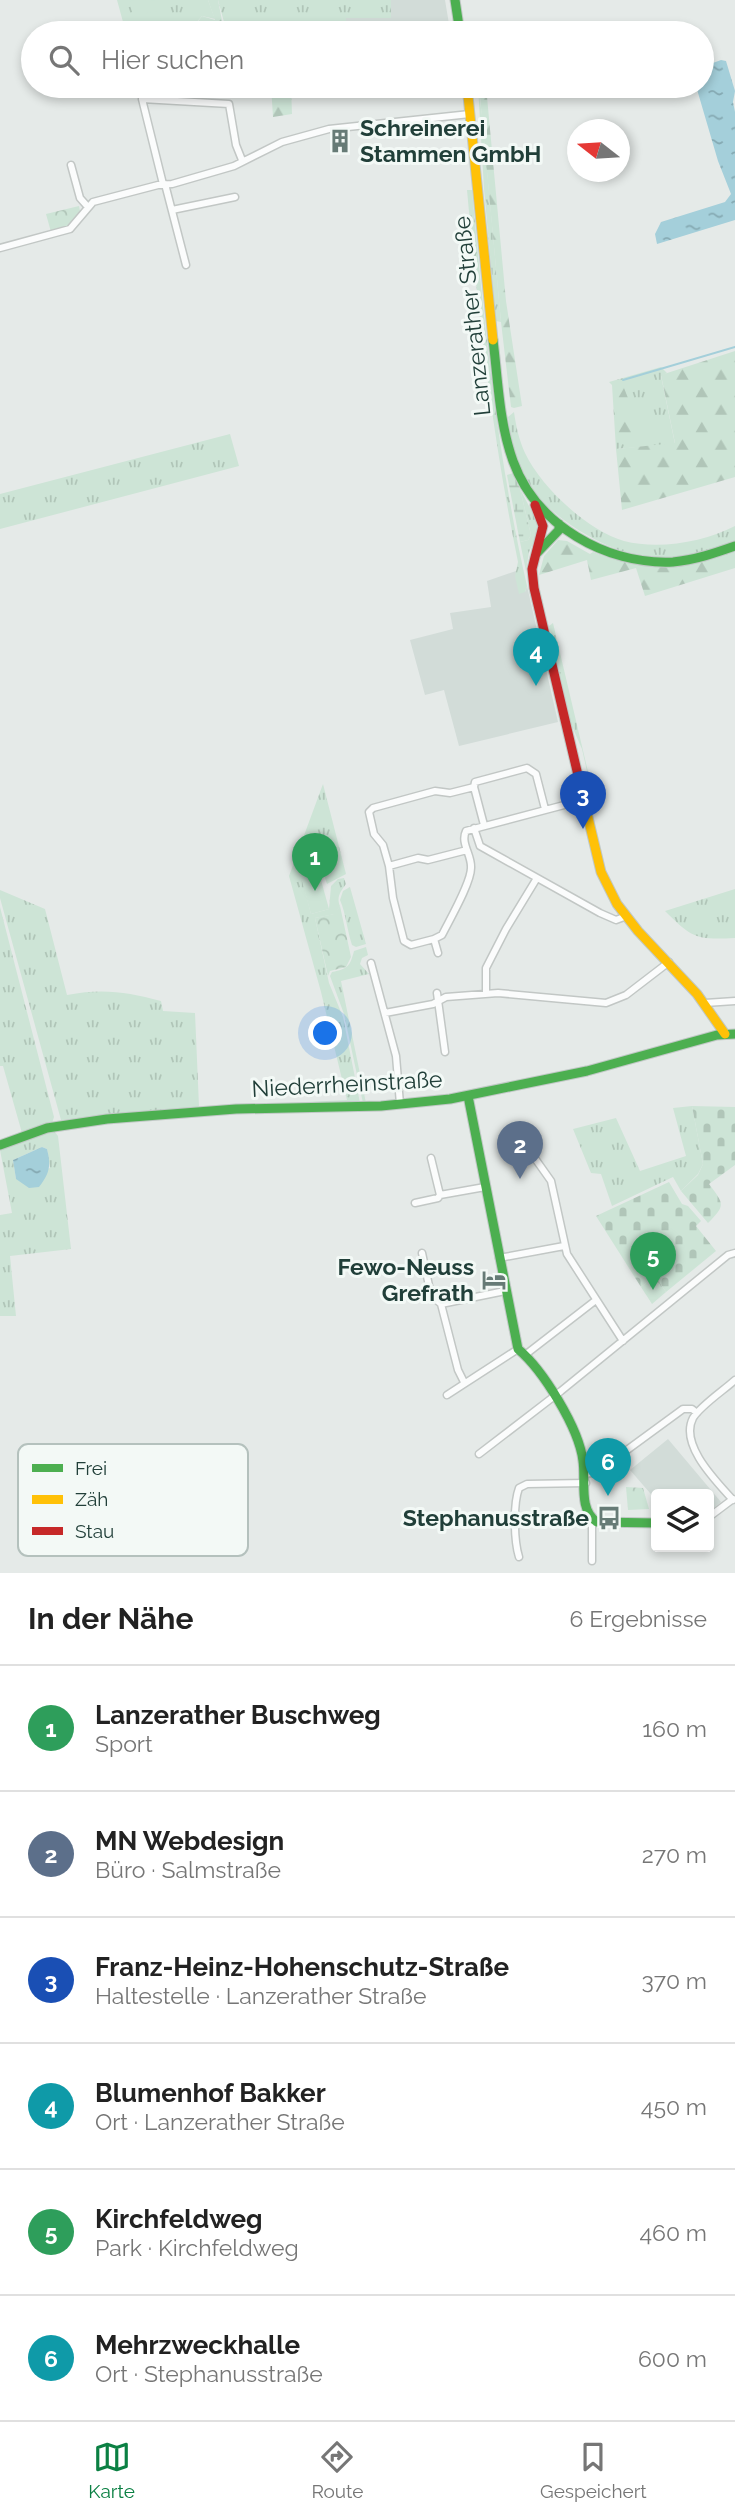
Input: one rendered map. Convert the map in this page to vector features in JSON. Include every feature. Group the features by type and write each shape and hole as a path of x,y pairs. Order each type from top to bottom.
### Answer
{"main road":[{"path":"455,0 458,21"},
{"name":"Lanzerather Straße","path":"468,98 501,413 510,454 527,489 559,524 595,547 618,556 645,562 687,562 715,555 735,546"},
{"path":"527,489 542,521 532,569 534,588 601,872 624,917 669,962 730,1034"},
{"path":"536,554 559,530 559,524 549,528 540,538"},
{"name":"Niederrheinstraße","path":"0,1145 47,1128 107,1119 236,1109 400,1104 468,1096 587,1072 730,1034"},
{"path":"468,1096 505,1291 521,1352 569,1416 575,1431 585,1479 586,1510 592,1521 651,1523"}],"street":[{"path":"186,265 142,99 229,104 236,145 242,160"},
{"path":"0,248 70,229 93,202 234,166 282,142 320,130 470,114"},
{"path":"71,165 79,198 88,207"},
{"path":"172,210 235,197"},
{"path":"484,825 474,787 477,781 531,769 536,774 545,809"},
{"path":"474,787 450,793 435,791 370,810 374,834 382,842 389,866 393,898 404,942 411,946 434,940 442,934 468,879 471,868 464,833 484,825 583,800"},
{"path":"474,828 480,846 614,920 624,917"},
{"path":"389,866 467,850"},
{"path":"486,993 486,968 537,878"},
{"path":"434,940 438,953"},
{"path":"385,1013 439,1002 446,997 486,993 514,993 606,1003 626,995 669,962"},
{"path":"371,963 396,1056 400,1104"},
{"path":"437,993 445,1052"},
{"path":"705,1003 735,1001"},
{"path":"527,1142 551,1181 564,1246 623,1341"},
{"path":"431,1157 440,1195"},
{"path":"415,1203 438,1198 440,1195 485,1187"},
{"path":"499,1258 564,1246"},
{"path":"422,1253 431,1295 441,1304 458,1370 464,1382"},
{"path":"479,1454 555,1397 728,1255 735,1253"},
{"path":"441,1304 505,1291"},
{"path":"447,1395 464,1382 521,1352 596,1300"},
{"path":"714,1513 734,1499 705,1469 695,1450 691,1425 698,1413 735,1380"},
{"path":"519,1557 516,1548 516,1498 519,1488 527,1484 585,1479 683,1409 689,1408 698,1413"},
{"path":"592,1521 592,1561"}],"shaded area":[{"path":"391,0 445,0 448,21 345,21 345,18 391,18"},
{"path":"516,571 518,583 525,592 527,586 558,722 459,746 444,690 425,695 410,640 453,629 450,613 491,607 487,581"},
{"path":"668,1439 710,1489 651,1489 651,1494 630,1470"},
{"path":"714,1494 721,1502 714,1508"}],"green space":[{"path":"117,0 208,0 215,19 202,16 198,21 123,21"},
{"path":"155,0 157,11 133,16 130,1"},
{"path":"208,0 218,0 222,21 198,21 202,16 215,20"},
{"path":"218,0 391,0 391,18 346,18 346,21 224,21"},
{"path":"184,98 184,100 154,99"},
{"path":"272,98 291,98 292,114 273,117"},
{"path":"479,98 501,322 496,321"},
{"path":"480,98 487,98 506,301 522,406 514,408 511,407"},
{"path":"467,190 472,190 487,339 507,488 527,586 525,592 519,594 515,576 518,562 487,377"},
{"path":"79,206 80,211 74,225 51,232 46,214"},
{"path":"735,351 735,477 622,510 616,449 675,443 661,375"},
{"path":"661,367 667,373 661,376 675,444 616,449 612,385 609,382"},
{"path":"622,383 636,418 647,427 647,435 618,438 615,395"},
{"path":"514,412 521,443 532,466 567,506 596,528 624,541 652,545 695,540 735,526 735,542 683,557 662,559 616,549 578,529 544,503 523,474 509,424 508,417"},
{"path":"230,434 239,466 0,529 0,494"},
{"path":"513,473 520,489 531,535 528,540 520,542 507,475"},
{"path":"520,489 539,525 529,552 526,571 520,542 528,540 531,535"},
{"path":"558,540 567,541 590,554 593,552 628,563 646,565 700,562 735,550 735,568 645,596 636,568 591,580 587,560 539,575 544,556"},
{"path":"553,623 593,793 597,795 592,794 582,749 571,724 549,626"},
{"path":"323,784 346,874 327,884 325,869 301,874 311,914 329,909 331,886 338,879 344,878 346,884 340,894 340,906 335,914 315,918 329,983 343,1017 360,1103 204,1107 347,1100 289,876"},
{"path":"318,869 329,909 311,914 300,874"},
{"path":"350,887 366,944 356,947 352,945 340,900 343,891"},
{"path":"735,889 735,938 696,935 682,927 665,911"},
{"path":"0,890 45,909 67,995 104,991 126,993 161,1001 163,1011 195,1013 199,1106 61,1120"},
{"path":"340,906 351,957 346,967 330,971 328,976 315,918 334,914"},
{"path":"0,907 54,1117 52,1123 22,1133 3,1066 0,1066"},
{"path":"366,947 368,955 362,958 360,964 369,974 341,981 366,1103 363,1103 344,1014 330,976 332,972 348,966 354,951"},
{"path":"692,1106 703,1164 698,1174 681,1191 673,1177 612,1206 601,1174 591,1173 573,1129 616,1118 640,1171 686,1156 673,1108"},
{"path":"692,1106 735,1107 735,1165 709,1184 721,1204 708,1223 681,1191 698,1175 703,1164"},
{"path":"54,1131 58,1136 71,1249 10,1256 16,1316 0,1316 0,1215 12,1213 0,1150","holes":["42,1147 47,1149 50,1168 16,1179 13,1160"]},
{"path":"669,1182 682,1204 688,1206 701,1221 696,1226 716,1251 666,1292 655,1276 641,1287 596,1216"},
{"path":"655,1276 666,1292 652,1304 641,1287"},
{"path":"626,1487 643,1488 649,1509 628,1510"}],"water":[{"path":"726,61 735,91 735,220 657,244 655,234 661,222 725,202 731,194 700,98 714,98 714,63"},
{"path":"42,1147 47,1149 47,1173 39,1187 29,1188 16,1179 13,1160"}],"waterway":[{"path":"623,380 735,347"}],"traffic: fast":[{"path":"455,0 458,21"},
{"path":"493,340 502,416 513,461 538,504 556,522 576,537 599,548 648,561 689,560 735,546"},
{"path":"537,553 559,530 559,524"},
{"path":"0,1145 47,1128 107,1119 236,1109 381,1106 450,1099 587,1071 717,1035 735,1034"},
{"path":"468,1096 518,1349 548,1385 575,1433 583,1461 587,1510 597,1522 651,1523"}],"traffic: slow":[{"path":"468,98 493,340"},
{"path":"585,805 601,872 617,904 638,931 697,994 725,1034"}],"traffic: jam":[{"path":"535,505 543,526 532,569 534,588 585,805"}],"place":[{"name":"Schreinerei Stammen GmbH","path":"340,141"},
{"name":"Blumenhof Bakker","path":"536,686"},
{"name":"Franz-Heinz-Hohenschutz-Straße","path":"583,829"},
{"name":"Lanzerather Buschweg","path":"315,891"},
{"name":"MN Webdesign","path":"520,1179"},
{"name":"Fewo-Neuss Grefrath","path":"494,1280"},
{"name":"Kirchfeldweg","path":"653,1290"},
{"name":"Mehrzweckhalle","path":"608,1496"},
{"name":"Stephanusstraße","path":"609,1518"}]}
